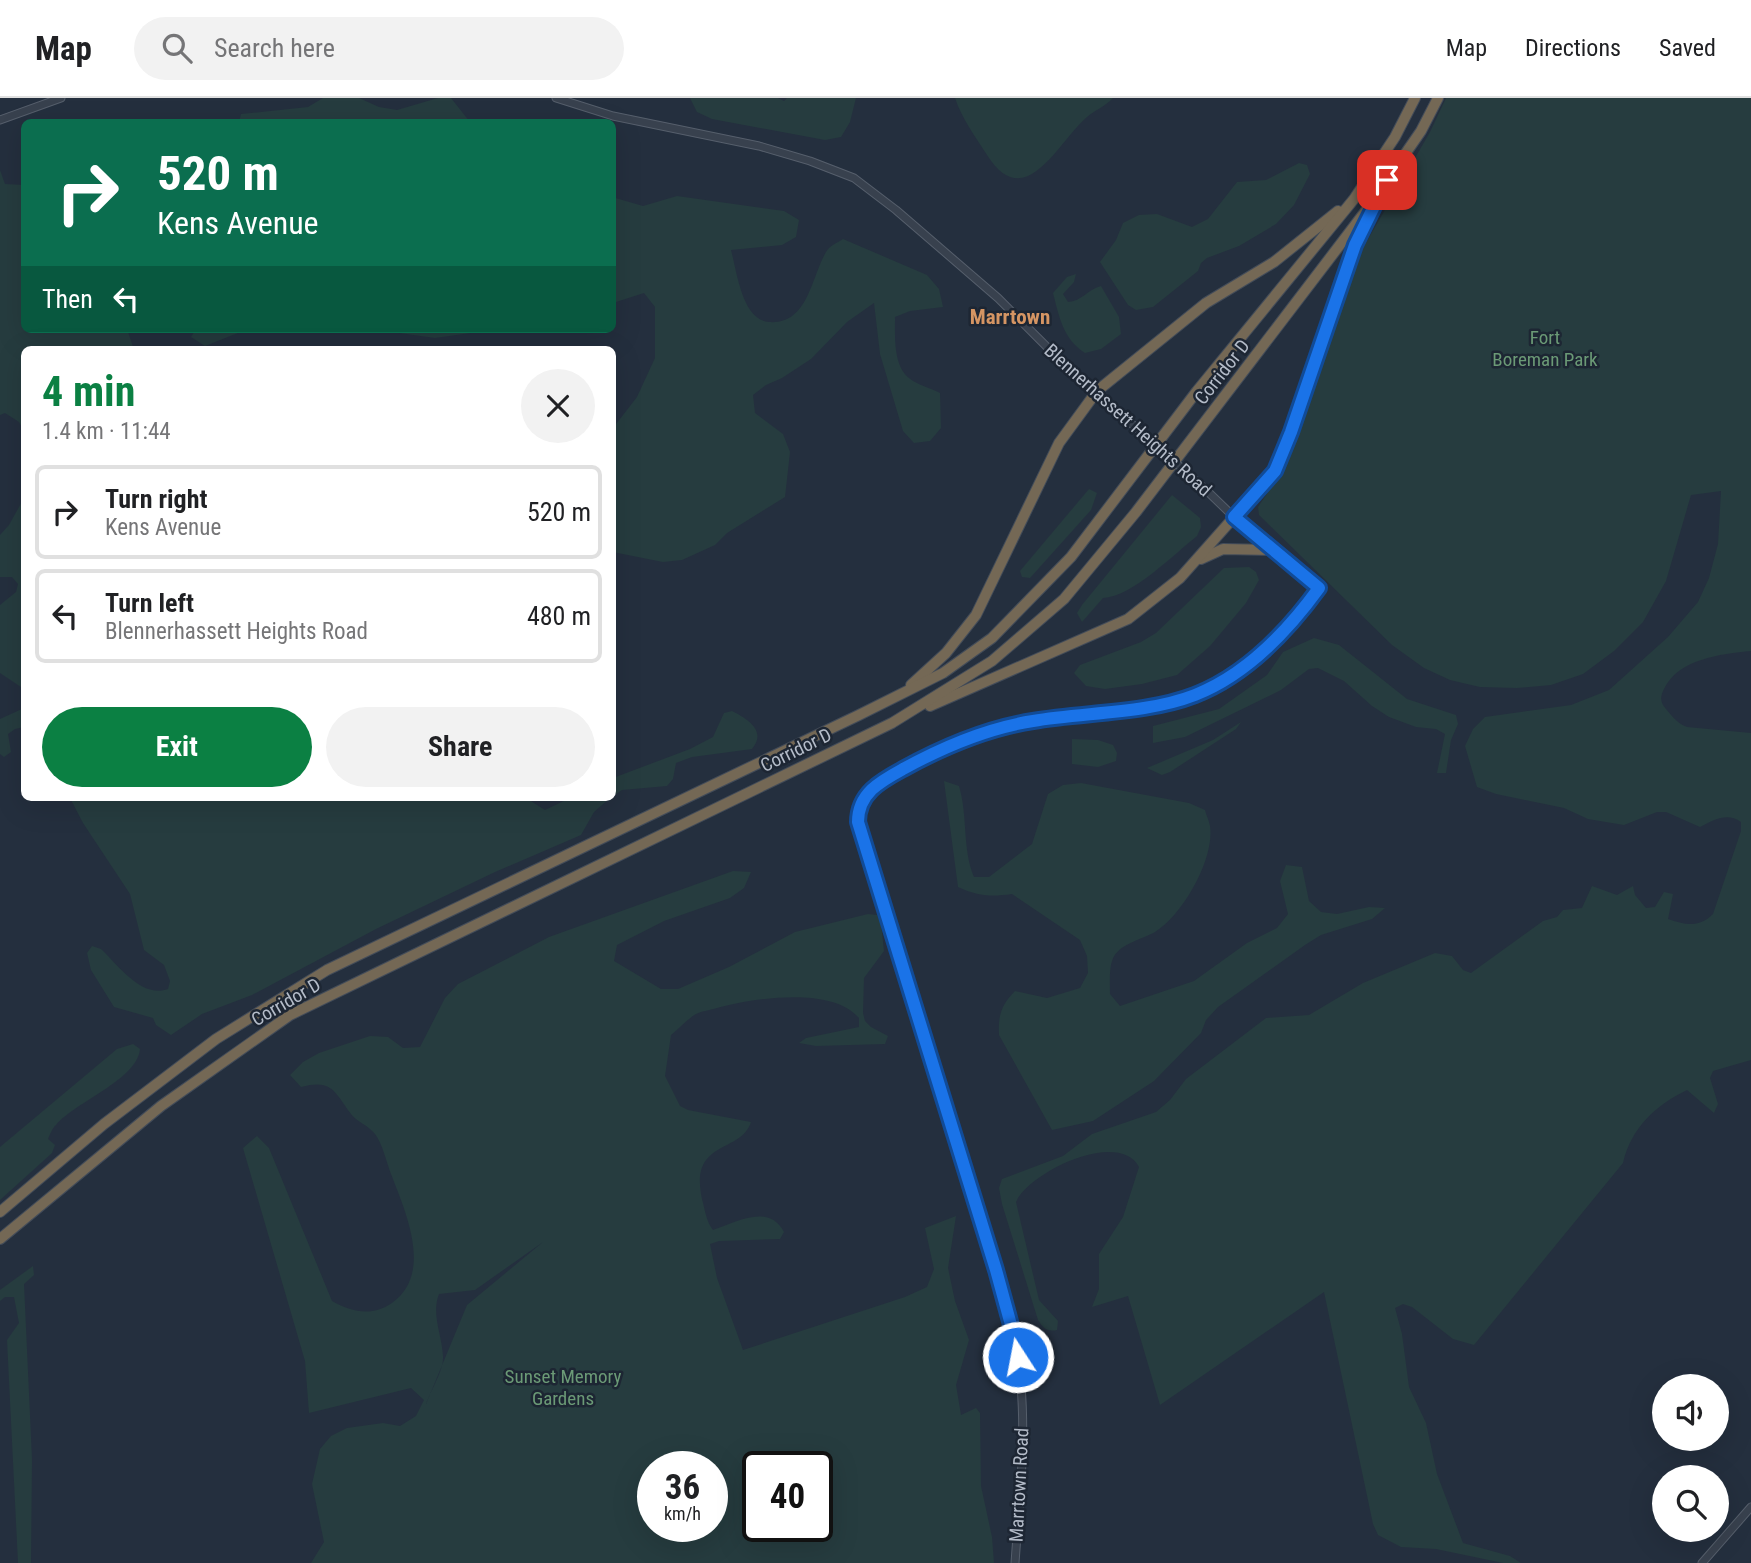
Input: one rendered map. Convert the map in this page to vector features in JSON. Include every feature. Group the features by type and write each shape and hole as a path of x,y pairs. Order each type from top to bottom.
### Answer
{"highway":[{"name":"Corridor D","path":"0,1212 104,1124 216,1039 327,970 901,694 943,673 992,638 1070,557 1197,391 1354,199 1395,137 1415,98"},
{"name":"Corridor D","path":"0,1239 161,1107 290,1015 892,723 992,661 1064,600 1136,512 1325,266 1421,131 1438,98"},
{"path":"892,723 1128,619 1180,578 1275,471 1355,245 1387,180"},
{"path":"901,694 946,653 976,615 1059,443 1097,391 1206,303 1274,261 1354,199"},
{"path":"1192,564 1223,549 1272,550"}],"street":[{"path":"0,120 61,98"},
{"name":"Blennerhassett Heights Road","path":"556,98 625,118 759,146 854,178 896,210 998,298 1058,358 1234,517 1319,588 1285,630 1247,666 1204,691 1170,702 1031,721 979,735 946,748 884,780 862,801"},
{"name":"Marrtown Road","path":"862,801 858,810 858,822 1014,1336 1022,1408 1015,1563"},
{"path":"1702,1563 1751,1507"}],"green space":[{"path":"323,98 359,98 379,107 397,110 438,98 451,98 468,119 240,119 241,114 308,107"},
{"path":"690,98 778,98 784,101 787,98 856,98 850,122 841,137 825,140 712,119 697,112"},
{"path":"955,98 1113,98 1087,117 1040,168 1027,176 1014,178 1001,172 987,155"},
{"name":"Fort Boreman Park","path":"1446,98 1751,98 1751,651 1714,656 1690,665 1671,679 1661,699 1673,717 1687,727 1751,733 1751,1060 1713,1071 1710,1078 1718,1104 1714,1113 1687,1090 1655,1110 1646,1119 1632,1139 1623,1163 1474,1345 1453,1339 1412,1307 1403,1304 1395,1308 1402,1334 1409,1387 1426,1423 1437,1474 1463,1543 1510,1556 1521,1563 1503,1563 1436,1549 1401,1547 1378,1535 1373,1524 1324,1292 1160,1405 1128,1296 1092,1307 1099,1289 1099,1254 1123,1217 1139,1167 1129,1156 1113,1152 1095,1153 1055,1168 1024,1190 1016,1202 1039,1300 1058,1321 1057,1330 1046,1329 1038,1320 999,1188 1002,1179 1063,1156 1092,1134 1156,1112 1170,1100 1186,1079 1266,1018 1309,1015 1363,983 1435,953 1452,956 1463,970 1471,973 1543,921 1557,917 1563,910 1582,908 1592,886 1617,895 1633,886 1635,895 1646,908 1655,907 1664,892 1673,894 1668,919 1680,923 1702,922 1713,914 1741,831 1741,822 1726,817 1700,827 1666,812 1657,812 1624,825 1588,819 1564,808 1496,794 1477,787 1465,746 1473,729 1485,717 1571,705 1609,690 1668,637 1698,602 1709,578 1718,544 1721,491 1691,495 1666,581 1643,622 1614,651 1583,674 1551,685 1517,688 1480,687 1450,680 1424,668 1392,645 1259,515 1258,507 1287,464 1356,260 1430,132"},
{"path":"1299,163 1307,165 1310,174 1294,205 1276,224 1239,246 1207,258 1198,271 1153,307 1136,310 1128,305 1100,262 1116,240 1123,223 1139,215 1157,214 1192,227 1208,219 1237,182 1266,180"},
{"path":"0,170 5,184 21,185 21,333 128,333 133,346 21,346 21,426 5,413 0,415"},
{"path":"677,196 784,211 799,220 796,237 782,245 731,250 747,304 760,319 769,322 782,321 800,308 827,250 843,239 927,275 939,289 943,307 910,311 895,317 896,350 900,366 909,378 940,393 941,428 930,441 914,443 903,431 880,354 874,303 847,322 811,359 753,395 755,413 783,434 790,452 785,497 727,533 715,545 682,560 663,562 616,553 616,424 637,397 655,358 655,307 644,293 616,302 616,198 643,206"},
{"path":"1076,274 1074,282 1063,294 1068,302 1077,300 1101,286 1119,317 1121,334 1101,349 1085,353 1067,334 1053,293 1067,277"},
{"path":"194,333 238,333 205,346 191,337"},
{"path":"399,333 471,333 435,338"},
{"path":"1089,489 1097,493 1091,510 1030,578 1022,577 1020,571"},
{"path":"1172,495 1200,518 1201,527 1197,536 1139,583 1114,596 1103,598 1082,622 1077,613 1082,605"},
{"path":"21,503 21,687 0,673 0,605 16,592 18,584 12,577 0,577 0,535"},
{"path":"1249,567 1256,572 1259,580 1246,603 1210,646 1177,675 1142,684 1105,689 1086,686 1074,673 1080,665 1141,642 1156,633 1224,568"},
{"path":"1314,638 1339,645 1407,699 1456,715 1458,724 1451,740 1446,773 1437,773 1445,734 1436,729 1416,727 1389,717 1344,681 1318,668 1309,669 1281,690 1185,737 1153,743 1153,726 1219,709 1267,675 1283,652"},
{"path":"21,709 21,728 8,734 11,752 4,757 0,754 0,719"},
{"path":"732,711 754,726 757,737 752,749 692,757 676,763 673,779 667,786 622,790 616,794 616,777 690,749 713,737 724,713"},
{"path":"1241,722 1236,729 1170,772 1162,775 1147,768 1213,740"},
{"path":"1072,739 1098,740 1113,745 1117,753 1116,761 1098,767 1072,764"},
{"path":"944,781 959,786 968,855 974,877 989,877 1032,844 1048,794 1063,785 1081,783 1189,803 1205,810 1210,826 1210,839 1195,885 1166,924 1124,946 1112,961 1110,994 1120,1006 1194,981 1247,943 1277,928 1288,914 1280,881 1286,865 1302,867 1309,901 1321,912 1337,914 1369,907 1385,908 1372,919 1321,935 1218,1007 1206,1020 1201,1033 1154,1081 1093,1121 1052,1130 999,1035 1000,1016 1006,1001 1015,991 1047,998 1080,988 1088,973 1087,956 1080,940 1012,894 984,895 958,887"},
{"path":"72,801 531,801 545,810 564,801 607,801 594,812 581,835 495,872 376,929 252,995 202,1014 171,1035 156,1025 153,1018 114,1007 91,970 87,953 92,946 101,949 140,985 158,991 168,989 170,981 164,965 144,950 130,894"},
{"name":"Sunset Memory Gardens","path":"733,871 751,872 744,888 730,898 664,921 617,945 614,961 661,989 678,989 729,967 795,932 868,914 877,915 881,923 884,951 864,978 863,1013 865,1021 871,1027 888,1036 885,1044 816,1046 799,1043 806,1038 859,1027 859,1018 847,1008 831,1002 812,998 771,998 701,1012 686,1021 671,1035 665,1076 680,1106 688,1110 751,1122 745,1132 709,1157 703,1166 700,1180 702,1199 713,1230 742,1219 761,1217 778,1223 784,1232 780,1239 719,1241 710,1244 717,1278 743,1350 905,1297 927,1287 934,1269 925,1228 956,1216 948,1268 955,1301 969,1340 956,1385 961,1415 976,1408 980,1413 981,1486 992,1537 994,1563 311,1563 324,1542 312,1484 320,1449 331,1436 347,1428 383,1423 400,1426 416,1416 424,1400 411,1388 309,1413 305,1361 243,1148 257,1136 269,1148 332,1301 362,1311 377,1310 392,1303 405,1290 412,1275 414,1259 409,1223 380,1143 372,1131 353,1117 331,1089 320,1085 301,1087 290,1075 303,1062 319,1053 370,1036 388,1037 403,1048 420,1047 445,998 458,984 549,937","holes":["543,1242 467,1305 442,1366 442,1348 436,1317 439,1294 475,1290"]},
{"path":"133,1044 140,1049 128,1071 55,1126 48,1139 55,1145 52,1153 0,1200 0,1147 117,1049"},
{"path":"33,1266 34,1275 24,1284 32,1459 31,1563 18,1563 7,1340 19,1323 14,1297 5,1297 0,1301 0,1290"}],"district":[{"name":"Marrtown","path":"1010,317"}],"route":[{"path":"1018,1357 996,1270 858,822 858,810 870,791 884,780 946,748 979,735 1031,721 1170,702 1223,682 1247,666 1307,605 1319,588 1234,517 1275,471 1355,245 1387,180"}]}
